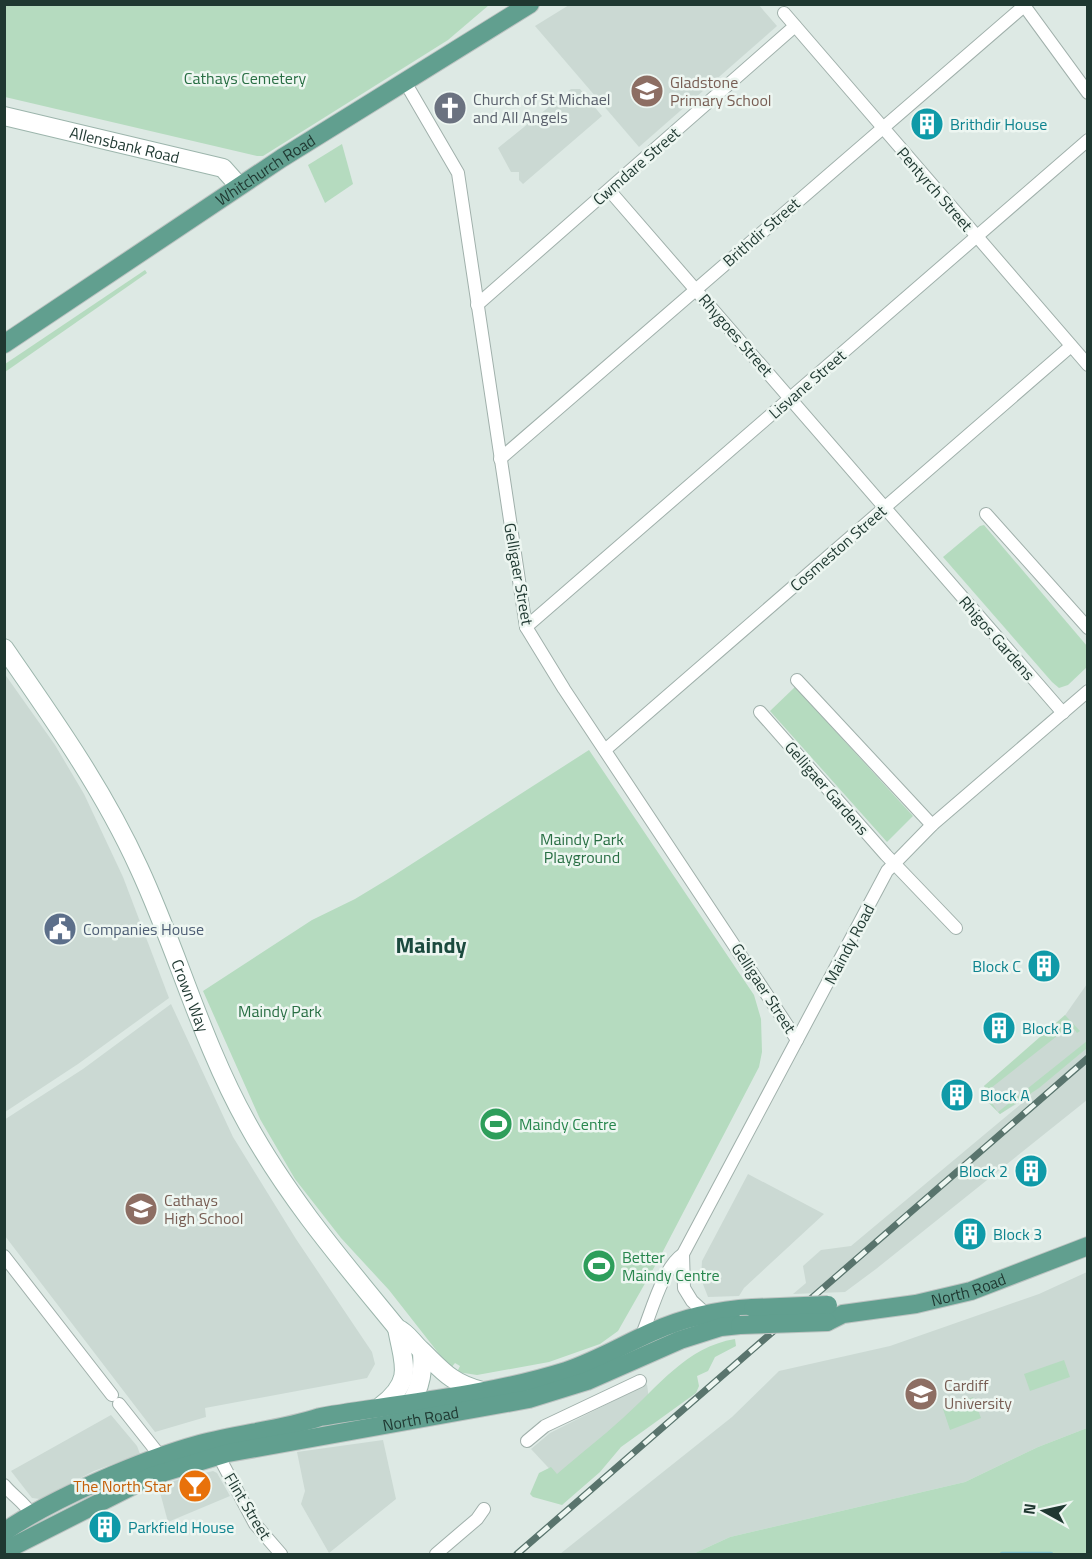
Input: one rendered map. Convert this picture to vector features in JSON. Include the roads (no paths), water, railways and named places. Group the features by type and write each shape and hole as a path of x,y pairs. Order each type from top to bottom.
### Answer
{"main road":[{"name":"Whitchurch Road","path":"4,344 240,186 530,4"},
{"name":"North Road","path":"10,1544 152,1476 218,1455 507,1404 587,1381 680,1340 721,1327 827,1322 843,1314 916,1304 971,1291 1088,1246"},
{"name":"North Road","path":"10,1544 32,1515 160,1457 220,1439 381,1406 482,1391 582,1366 641,1337 705,1313 753,1308 828,1305 843,1314"}],"street":[{"path":"1023,5 1088,93"},
{"name":"Brithdir Street","path":"500,459 1023,5"},
{"name":"Pentyrch Street","path":"784,13 1088,365"},
{"name":"Cwmdare Street","path":"477,305 795,26"},
{"name":"Gelligaer Street","path":"405,82 458,173 526,627 797,1040"},
{"name":"Allensbank Road","path":"4,116 223,168 230,172 240,186"},
{"name":"Lisvane Street","path":"526,627 1088,140"},
{"name":"Rhygoes Street","path":"609,190 932,563"},
{"name":"Cosmeston Street","path":"605,750 1071,346"},
{"path":"986,514 1088,628"},
{"name":"Rhigos Gardens","path":"932,563 1063,713"},
{"name":"Crown Way","path":"4,648 52,715 121,830 141,871 215,1059 247,1124 293,1196 397,1328 404,1353 405,1372 399,1389 381,1406"},
{"path":"797,680 932,825"},
{"name":"Maindy Road","path":"641,1337 655,1299 676,1259 683,1254 882,880 895,862 932,825 1088,691"},
{"name":"Gelligaer Gardens","path":"760,712 956,927"},
{"name":"Maindy Road","path":"683,1254 684,1288 705,1313"},
{"path":"4,1256 160,1457"},
{"name":"Crown Way","path":"397,1328 407,1333 447,1377 464,1386 482,1391"},
{"path":"393,1424 412,1403 422,1377 422,1352"},
{"path":"587,1381 595,1402"},
{"path":"527,1441 545,1426 640,1381"},
{"name":"Flint Street","path":"218,1455 263,1535 281,1554"},
{"path":"4,1485 10,1492 20,1497 32,1515"},
{"path":"436,1554 477,1519 484,1509"}],"waterway":[{"path":"1002,1554 1051,1554"}],"railway":[{"path":"517,1554 1088,1058"}],"place":[{"name":"Gladstone Primary School","path":"647,91"},
{"name":"Church of St Michael and All Angels","path":"450,108"},
{"name":"Brithdir House","path":"927,124"},
{"name":"Companies House","path":"60,929"},
{"name":"Block C","path":"1044,966"},
{"name":"Block B","path":"999,1028"},
{"name":"Block A","path":"957,1095"},
{"name":"Maindy Centre","path":"496,1124"},
{"name":"Block 2","path":"1031,1171"},
{"name":"Cathays High School","path":"141,1209"},
{"name":"Block 3","path":"970,1234"},
{"name":"Better Maindy Centre","path":"599,1266"},
{"name":"Cardiff University","path":"921,1394"},
{"name":"The North Star","path":"195,1486"},
{"name":"Parkfield House","path":"105,1527"}],"district":[{"name":"Maindy","path":"431,945"}],"park label":[{"name":"Cathays Cemetery","path":"245,78"},
{"name":"Maindy Park Playground","path":"582,848"},
{"name":"Maindy Park","path":"280,1011"}]}
